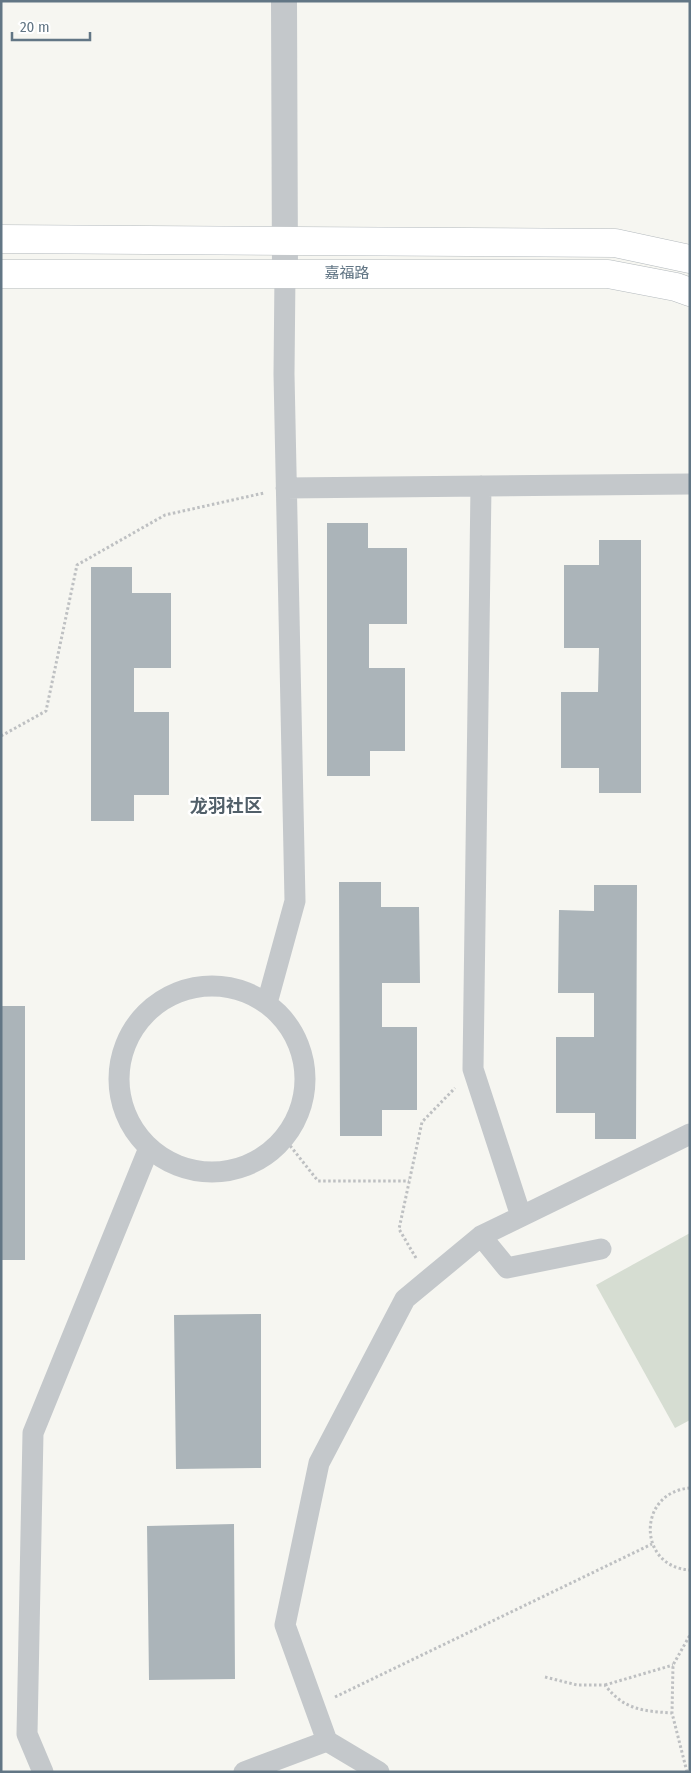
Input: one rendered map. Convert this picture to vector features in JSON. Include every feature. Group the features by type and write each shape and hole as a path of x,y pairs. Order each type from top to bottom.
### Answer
{"main road":[{"path":"1,239 615,243 690,260"},
{"name":"嘉福路","path":"1,274 608,274 676,287 690,292"}],"street":[{"path":"267,1003 294,902 286,488 284,1"},
{"path":"286,488 690,484"},
{"path":"481,486 473,1069 521,1216"},
{"path":"208,985 239,989 267,1003 288,1025 301,1052 305,1082 299,1112 284,1138 262,1158 234,1170 204,1172 182,1167 175,1165 150,1148 130,1124 120,1094 120,1063 131,1033 151,1008 177,992 208,985"},
{"path":"379,1772 327,1741 286,1625 319,1463 405,1299 481,1236 690,1134"},
{"path":"42,1772 27,1734 33,1433 150,1148"},
{"path":"481,1236 507,1268 601,1249"},
{"path":"244,1772 327,1741"}],"path":[{"path":"1,736 46,710 77,565 165,515 286,488"},
{"path":"428,1280 399,1229 409,1181 422,1122 473,1069"},
{"path":"284,1138 318,1181 409,1181"},
{"path":"690,1488 680,1488 667,1494 657,1504 651,1516 649,1531 652,1544 659,1556 670,1565 690,1570"},
{"path":"315,1707 652,1544"},
{"path":"687,1772 672,1713 673,1665 690,1635"},
{"path":"545,1677 577,1684 605,1684 673,1665"},
{"path":"605,1684 616,1699 642,1710 672,1713"}],"shaded area":[{"path":"690,1233 690,1420 675,1428 596,1285"}],"building":[{"path":"327,523 368,523 368,548 407,548 407,624 369,624 369,668 405,668 405,751 370,751 370,776 327,776"},
{"path":"599,540 641,540 641,793 599,793 599,768 561,768 561,692 598,692 599,648 564,648 564,565 599,565"},
{"path":"91,567 132,567 132,593 171,593 171,668 134,668 134,712 169,712 169,795 134,795 134,821 91,821"},
{"path":"339,882 381,882 381,907 419,907 420,983 382,983 382,1027 417,1027 417,1110 382,1110 382,1136 340,1136"},
{"path":"594,885 637,885 636,1139 595,1139 595,1113 556,1113 556,1037 594,1037 594,993 558,993 559,910 594,911"},
{"path":"1,1006 25,1006 25,1260 1,1260"},
{"path":"261,1314 261,1468 176,1469 174,1315"},
{"path":"234,1524 235,1679 149,1680 147,1526"}],"district":[{"name":"龙羽社区","path":"226,806"}]}
